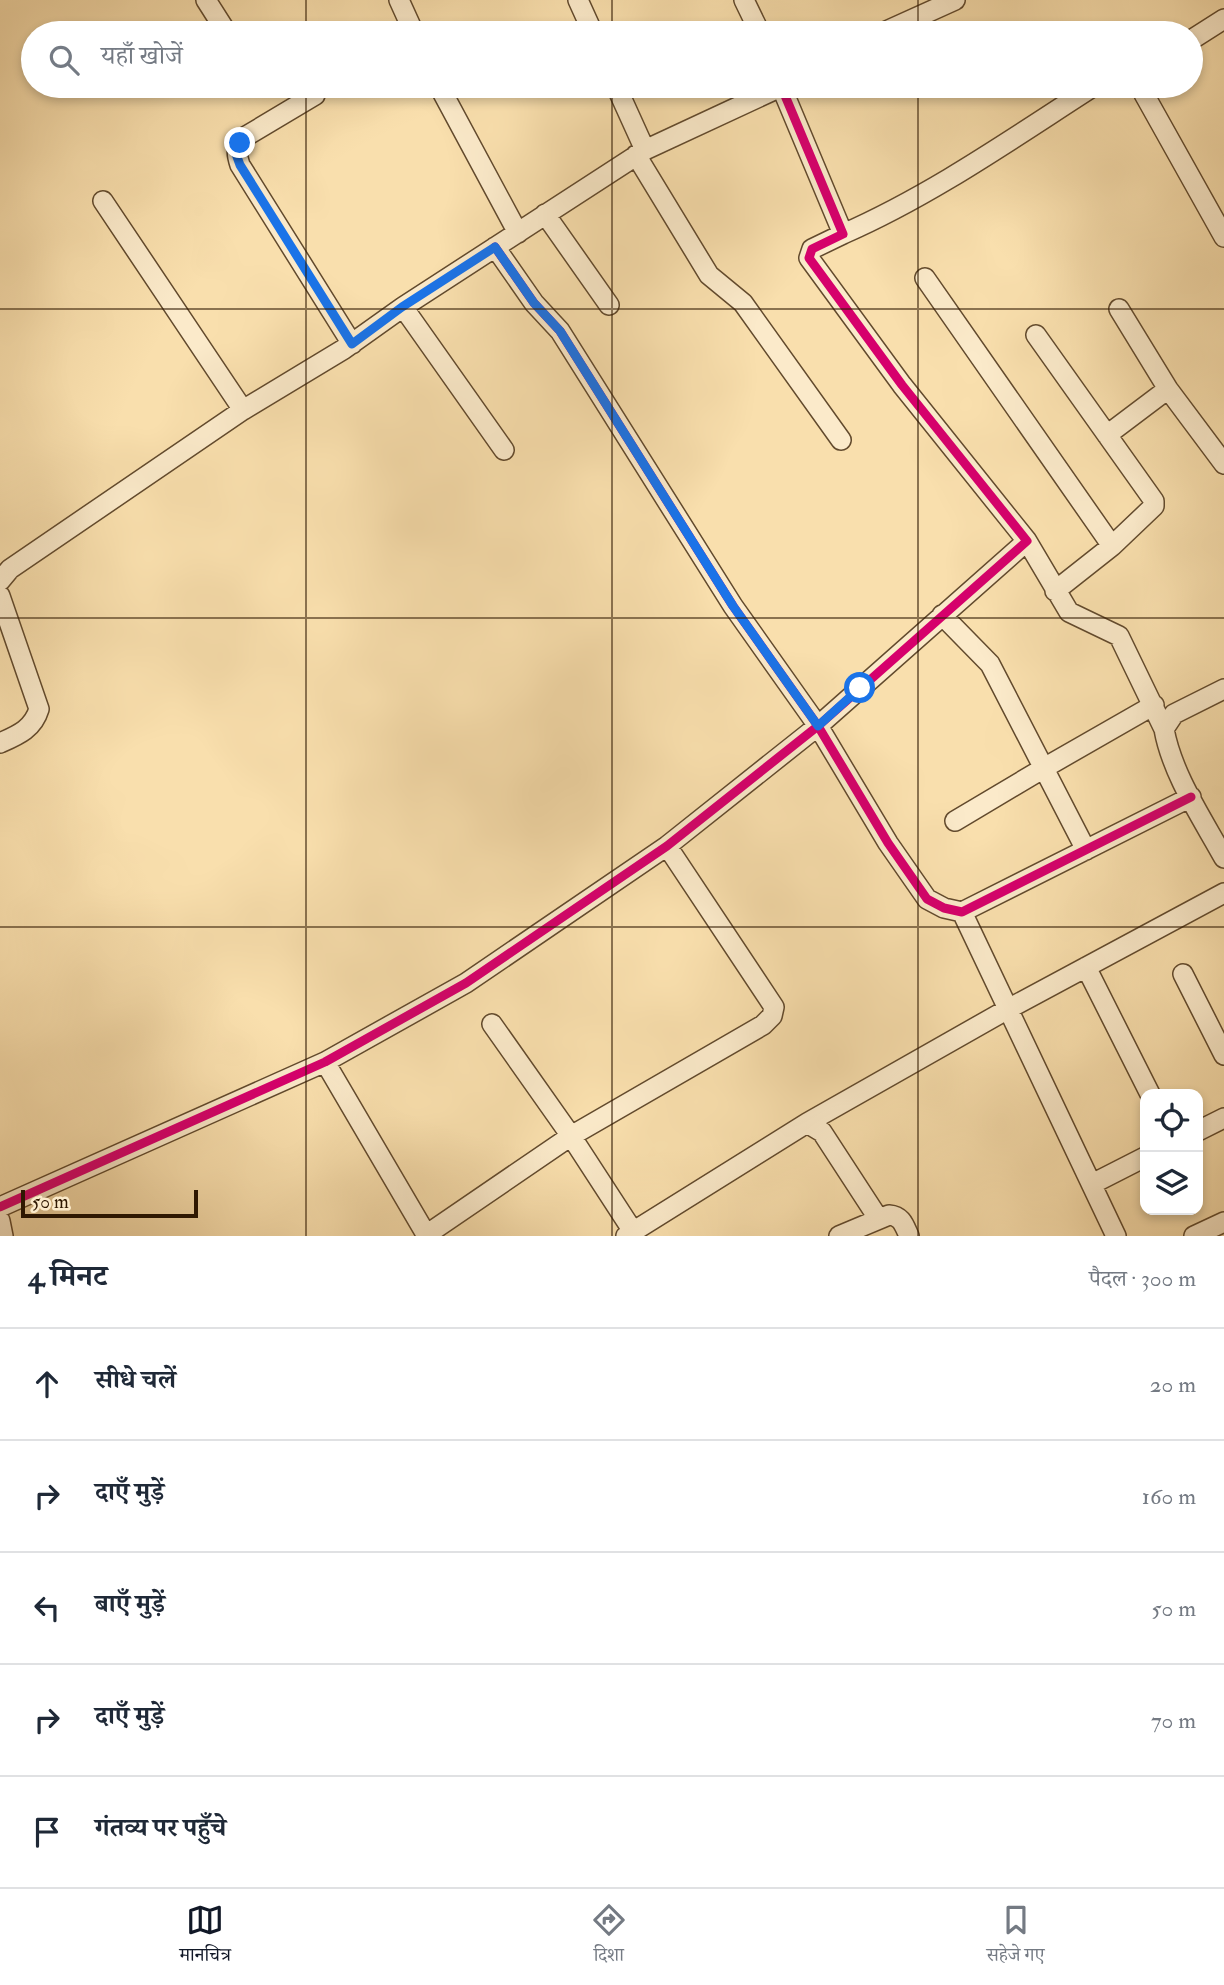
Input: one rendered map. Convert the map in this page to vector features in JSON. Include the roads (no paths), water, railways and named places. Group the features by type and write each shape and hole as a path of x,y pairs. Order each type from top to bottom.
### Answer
{"street":[{"path":"206,0 219,21"},
{"path":"399,0 409,21"},
{"path":"578,0 588,21"},
{"path":"744,0 754,21"},
{"path":"909,21 955,0"},
{"path":"1203,32 1224,19"},
{"path":"310,98 243,138 236,154 240,165 352,344"},
{"path":"445,98 517,233"},
{"path":"620,98 641,153 709,275 743,303 841,440"},
{"path":"0,581 10,569 243,411 352,344 402,307 545,214 641,153 757,98"},
{"path":"786,98 843,234"},
{"path":"1075,98 968,167 882,217 812,250 809,258 902,385 1027,541 1065,606 1075,617 1119,636 1154,705 1164,729 1167,746 1191,797 1224,858"},
{"path":"1146,98 1224,237"},
{"path":"103,201 243,411"},
{"path":"545,214 609,305"},
{"path":"495,247 534,303 560,331 733,606 818,726 888,844 927,899 944,908 962,912 1191,797"},
{"path":"925,278 1112,546"},
{"path":"402,307 505,450"},
{"path":"1119,309 1168,388 1224,464"},
{"path":"1036,335 1154,501 1154,506 1112,546 1055,591"},
{"path":"1107,435 1168,388"},
{"path":"0,1207 325,1062 466,983 667,846 818,726 1027,541"},
{"path":"0,596 39,709 36,720 27,729 0,743"},
{"path":"942,615 989,664 1086,850"},
{"path":"1164,729 1174,714 1224,689"},
{"path":"955,821 1154,705"},
{"path":"325,1062 427,1236 571,1136 763,1025 768,1021 774,1007 667,846"},
{"path":"492,1024 571,1136 632,1235 807,1123 1009,1009 1224,893"},
{"path":"962,912 1116,1236"},
{"path":"1086,967 1147,1089"},
{"path":"1183,974 1224,1055"},
{"path":"1203,1128 1224,1118"},
{"path":"807,1123 822,1132 878,1218"},
{"path":"1092,1184 1140,1160"},
{"path":"839,1236 878,1218 896,1216 902,1221 909,1236"},
{"path":"0,1221 3,1236"},
{"path":"1197,1235 1224,1222"}]}
